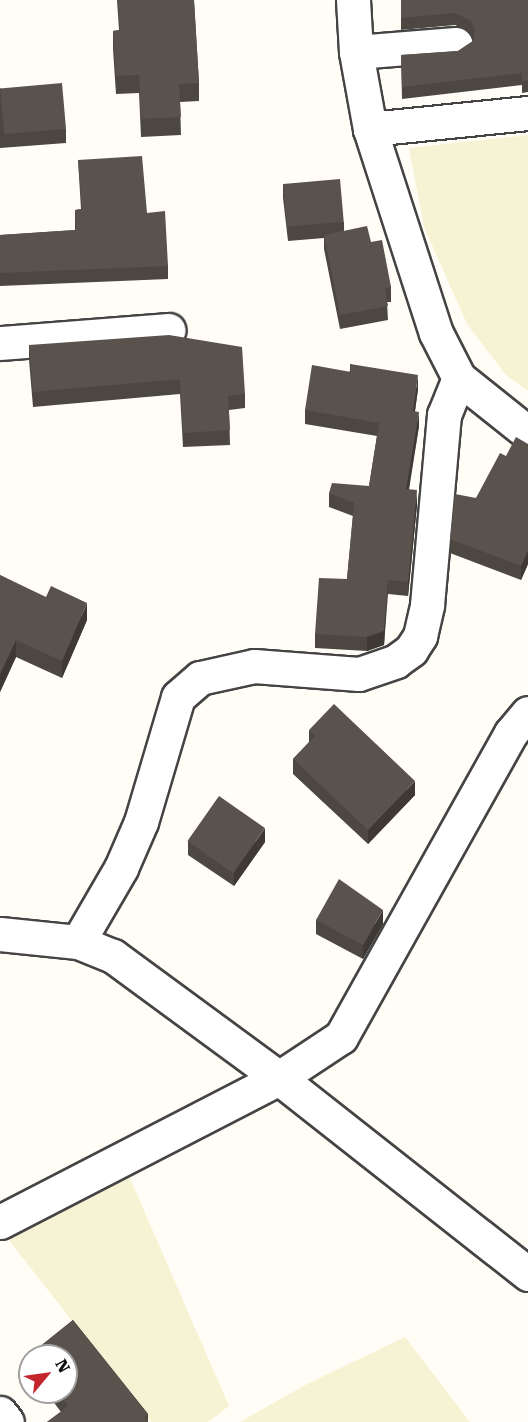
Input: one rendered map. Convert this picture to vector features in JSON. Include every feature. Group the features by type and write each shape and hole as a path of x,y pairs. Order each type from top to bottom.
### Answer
{"street":[{"path":"353,0 356,52 370,129 436,333 459,378 528,433"},
{"path":"356,52 456,44"},
{"path":"370,129 528,113"},
{"path":"0,343 169,330"},
{"path":"78,942 121,868 141,822 178,697 200,678 254,666 359,674 396,661 411,650 420,636 427,605 444,415 459,378"},
{"path":"0,1222 279,1078 341,1037 511,734 528,713"},
{"path":"0,934 78,942 113,956 279,1078 528,1274"},
{"path":"0,1413 7,1422"}],"shaded area":[{"path":"528,135 528,391 506,375 467,324 424,227 409,148"},
{"path":"129,1176 229,1406 208,1422 151,1422 8,1239"},
{"path":"405,1337 470,1422 240,1422 307,1384"}],"building":[{"path":"118,0 194,0 199,83 179,84 181,117 141,119 139,75 116,76 113,31 120,30"},
{"path":"401,0 528,0 528,80 522,81 522,73 402,87 401,55 458,51 473,41 475,31 471,21 455,13 401,18"},
{"path":"62,83 66,129 4,134 0,88"},
{"path":"142,156 147,213 165,211 168,266 0,273 0,235 76,230 75,210 82,209 78,160"},
{"path":"340,179 344,222 287,227 283,184"},
{"path":"367,226 371,242 382,240 391,287 385,288 388,306 340,315 324,235"},
{"path":"169,335 242,347 245,394 228,396 230,430 183,433 180,379 33,392 29,345"},
{"path":"350,364 418,375 413,411 419,412 406,489 417,490 408,582 388,580 384,631 367,637 315,634 319,578 347,579 354,503 329,493 332,483 369,486 379,423 305,410 312,365 351,372"},
{"path":"516,437 528,444 528,550 521,566 450,539 455,494 476,498 500,453 506,456"},
{"path":"0,575 46,597 51,586 87,603 62,661 16,640 0,674"},
{"path":"334,704 415,781 368,830 293,759 315,736 309,730"},
{"path":"219,796 265,828 233,873 187,841"},
{"path":"339,879 383,910 363,945 316,920"},
{"path":"73,1320 148,1414 144,1417 148,1422 47,1422 68,1406 66,1404 78,1404 78,1344 43,1344"}]}
